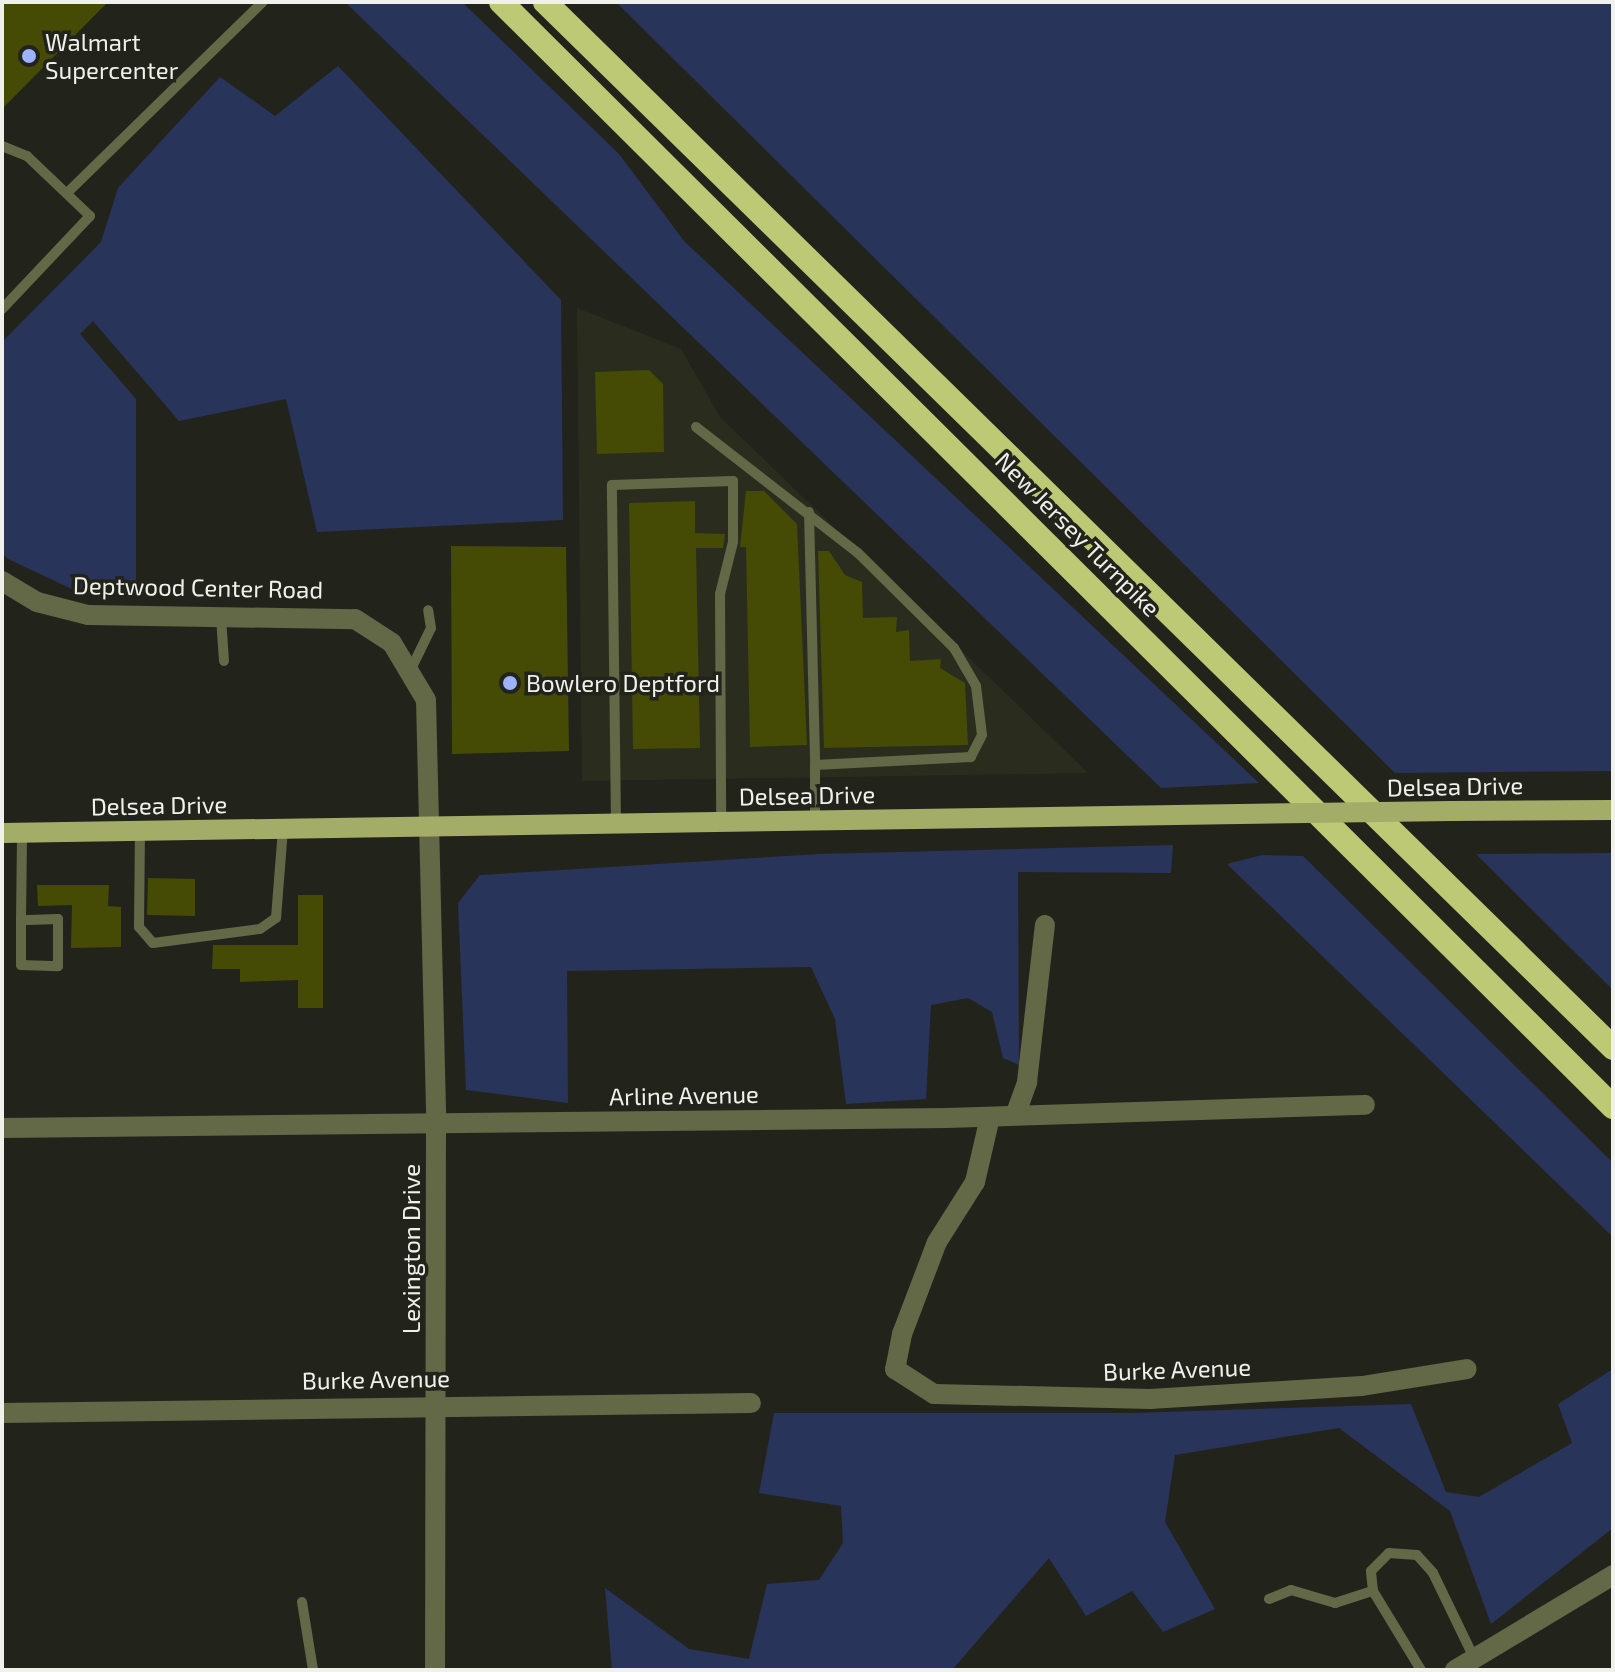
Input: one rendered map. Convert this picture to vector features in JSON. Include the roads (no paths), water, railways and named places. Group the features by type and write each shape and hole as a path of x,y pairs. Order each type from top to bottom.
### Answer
{"highway":[{"name":"New Jersey Turnpike","path":"501,2 1613,1107"},
{"name":"New Jersey Turnpike","path":"545,2 1613,1048"}],"main road":[{"name":"Delsea Drive","path":"12,833 1613,810"}],"street":[{"name":"Deptwood Center Road","path":"2,581 37,602 88,615 355,619 392,643 412,667 426,700 429,827"},
{"name":"Lexington Drive","path":"429,827 438,1403 435,1670"},
{"path":"1016,1113 1045,925"},
{"name":"Arline Avenue","path":"2,1128 990,1117 1016,1113 1365,1105"},
{"name":"Burke Avenue","path":"990,1117 975,1182 917,1288 895,1369 934,1394 1150,1399 1362,1386 1467,1369"},
{"name":"Burke Avenue","path":"2,1413 438,1403 751,1403"},
{"path":"1455,1670 1613,1575"}],"lane":[{"path":"68,192 263,2"},
{"path":"2,146 27,156 90,216 2,309"},
{"path":"696,427 809,512 954,648 976,686 982,735 971,757 815,765"},
{"path":"616,824 612,485 733,481 733,542 720,594 721,822"},
{"path":"809,512 815,821"},
{"path":"412,667 431,628 428,610"},
{"path":"221,615 224,661"},
{"path":"140,831 139,927 153,943 260,929 276,918 283,829"},
{"path":"12,833 21,920 21,965 58,966 58,919 21,920"},
{"path":"1421,1670 1373,1591 1377,1561 1389,1553 1417,1555 1474,1658"},
{"path":"1269,1599 1291,1590 1335,1603 1373,1591"},
{"path":"302,1602 313,1670"}],"place":[{"name":"Walmart Supercenter","path":"29,56"},
{"name":"Bowlero Deptford","path":"510,683"}]}
